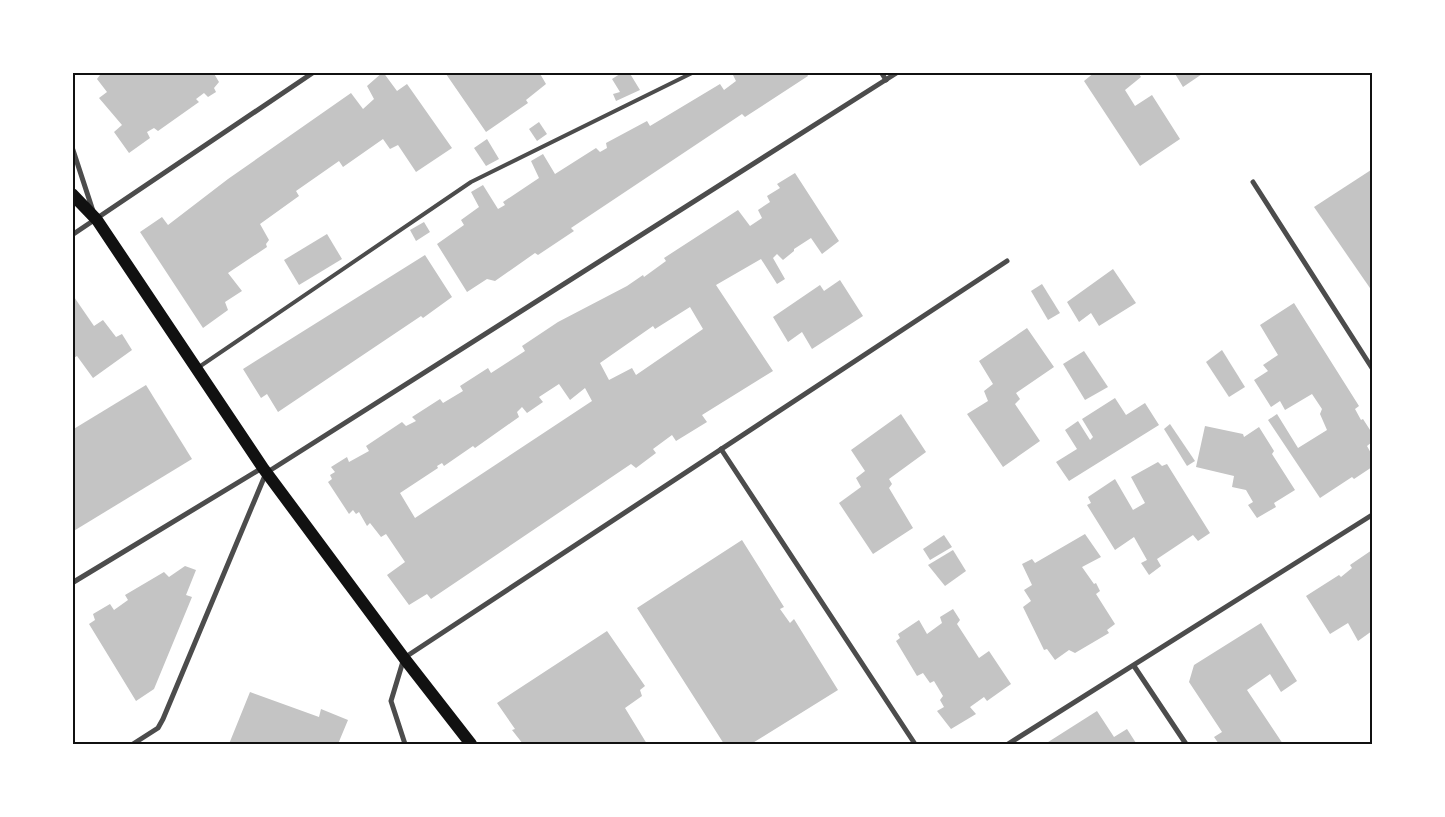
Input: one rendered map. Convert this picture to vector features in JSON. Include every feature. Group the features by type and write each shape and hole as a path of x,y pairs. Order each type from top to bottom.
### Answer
{"main road":[{"path":"72,194 96,220 265,471 404,658 471,744"}],"street":[{"path":"72,235 314,72"},
{"path":"881,72 886,80"},
{"path":"72,583 265,471 898,72"},
{"path":"72,147 96,220"},
{"path":"1253,182 1372,368"},
{"path":"405,744 391,702 404,658 1007,261"},
{"path":"721,449 915,744"},
{"path":"133,744 158,728 163,719 265,471"},
{"path":"1008,744 1372,515"},
{"path":"1134,666 1186,744"}],"lane":[{"path":"197,368 471,182 694,72"}],"building":[{"path":"98,72 213,72 219,82 214,88 216,92 208,97 204,93 196,99 199,102 158,131 154,128 147,132 150,138 129,153 114,132 122,125 99,98 107,92 97,79 100,75"},
{"path":"383,72 397,91 407,84 452,148 416,172 398,145 390,149 383,139 343,167 339,161 296,191 299,196 260,224 269,240 266,244 267,247 228,273 242,291 225,302 228,310 203,328 140,232 162,217 168,225 228,179 351,93 363,109 374,99 367,86"},
{"path":"448,72 539,72 546,84 526,100 528,103 486,132 446,74"},
{"path":"623,72 629,72 640,90 616,101 613,94 620,92 612,79"},
{"path":"737,72 806,72 808,76 745,117 742,114 571,228 574,231 538,255 535,253 495,281 487,279 467,292 437,244 464,225 461,220 479,207 471,192 483,185 498,209 505,205 503,202 539,178 531,161 543,154 555,174 596,148 600,152 607,148 606,143 647,121 650,126 720,84 724,90 736,81 733,75"},
{"path":"1095,72 1138,72 1141,77 1125,90 1135,106 1152,95 1180,139 1140,166 1084,81"},
{"path":"1174,72 1205,72 1183,87"},
{"path":"539,122 547,134 537,141 529,129"},
{"path":"487,139 499,159 486,166 474,148"},
{"path":"1371,170 1372,172 1372,291 1314,207"},
{"path":"795,173 839,241 822,254 811,238 794,249 783,260 777,254 773,258 785,279 777,284 761,259 716,285 773,371 702,415 707,422 676,441 672,435 653,449 656,453 636,468 631,464 431,599 427,594 409,605 387,575 405,562 386,534 381,537 370,523 367,526 359,512 356,514 353,510 349,514 328,482 332,479 330,475 335,472 331,467 347,457 349,462 369,451 366,446 402,422 406,426 416,421 412,417 440,399 443,403 463,391 460,386 488,368 491,373 525,351 522,346 558,322 627,286 643,275 644,277 666,261 664,258 738,210 750,226 762,218 758,210 770,202 767,196 780,188 777,184","holes":["690,307 703,329 636,375 632,368 609,380 600,363 653,326 655,329","559,384 570,400 585,388 592,401 415,518 400,493 438,468 437,466 442,463 444,466 473,446 475,448 519,417 517,412 522,407 527,413 543,402 539,397"]},
{"path":"424,222 430,232 416,241 410,230"},
{"path":"327,234 342,259 299,285 284,260"},
{"path":"425,255 452,297 423,318 421,316 278,412 267,394 261,398 243,369"},
{"path":"1113,269 1136,303 1099,326 1091,313 1079,322 1067,302"},
{"path":"840,280 863,316 812,349 802,332 788,342 773,317 820,285 824,291"},
{"path":"1042,284 1060,313 1048,320 1031,291"},
{"path":"72,294 94,326 103,320 116,337 122,334 132,350 93,378 77,356 72,359"},
{"path":"1294,303 1359,406 1355,409 1361,420 1363,419 1372,433 1372,442 1367,446 1372,455 1372,467 1354,479 1352,477 1320,498 1268,420 1277,414 1298,448 1327,430 1320,414 1322,409 1312,394 1285,410 1280,401 1271,407 1254,380 1268,371 1263,365 1278,355 1260,325"},
{"path":"1027,328 1054,367 1016,393 1020,399 1015,404 1040,441 1003,467 967,414 988,401 984,391 993,384 979,361"},
{"path":"1222,350 1245,387 1229,397 1206,362"},
{"path":"1084,351 1108,387 1085,400 1063,364"},
{"path":"146,385 192,459 72,532 72,430"},
{"path":"1115,398 1126,415 1145,403 1159,425 1069,481 1056,462 1077,449 1065,430 1078,421 1090,440 1093,437 1082,419"},
{"path":"901,414 926,452 889,479 892,484 889,488 913,528 873,554 839,503 861,487 856,478 865,471 851,450"},
{"path":"1170,424 1195,461 1187,466 1164,429"},
{"path":"1205,426 1243,434 1244,437 1259,427 1274,451 1272,454 1295,490 1274,503 1276,507 1257,518 1248,505 1253,502 1246,490 1232,487 1234,476 1196,467"},
{"path":"1158,462 1162,466 1167,464 1210,533 1198,541 1193,535 1157,559 1161,566 1149,575 1141,563 1147,560 1134,537 1115,550 1087,505 1091,503 1088,497 1115,479 1133,510 1145,503 1131,477"},
{"path":"1085,534 1101,557 1082,567 1094,584 1096,583 1100,591 1096,594 1115,624 1107,630 1109,633 1075,653 1069,650 1055,660 1047,649 1044,650 1023,607 1031,601 1024,590 1032,585 1022,564 1032,559 1035,563"},
{"path":"944,535 952,547 930,560 923,549"},
{"path":"742,540 784,607 780,609 790,623 794,619 838,690 751,744 724,744 637,608"},
{"path":"953,550 966,571 945,586 928,565"},
{"path":"1372,550 1372,631 1358,641 1348,623 1330,634 1306,596 1339,575 1341,577 1352,568 1350,565"},
{"path":"185,566 196,570 186,595 192,597 154,689 136,701 89,624 95,620 93,614 110,604 114,610 128,600 125,595 164,572 169,577"},
{"path":"953,609 960,620 957,624 979,658 989,651 1011,684 987,701 984,697 970,707 976,714 951,729 937,711 944,707 940,700 943,696 934,681 930,683 923,673 917,676 896,641 900,638 898,634 919,620 927,634 942,623 940,617"},
{"path":"1261,623 1297,681 1281,692 1270,674 1247,690 1283,744 1219,744 1214,737 1222,732 1189,682 1194,665"},
{"path":"607,631 645,686 640,690 642,696 625,708 647,744 523,744 512,730 515,729 497,703"},
{"path":"250,692 319,717 321,709 348,720 338,744 229,744"},
{"path":"1097,711 1114,737 1127,729 1136,743 1045,744"}]}
